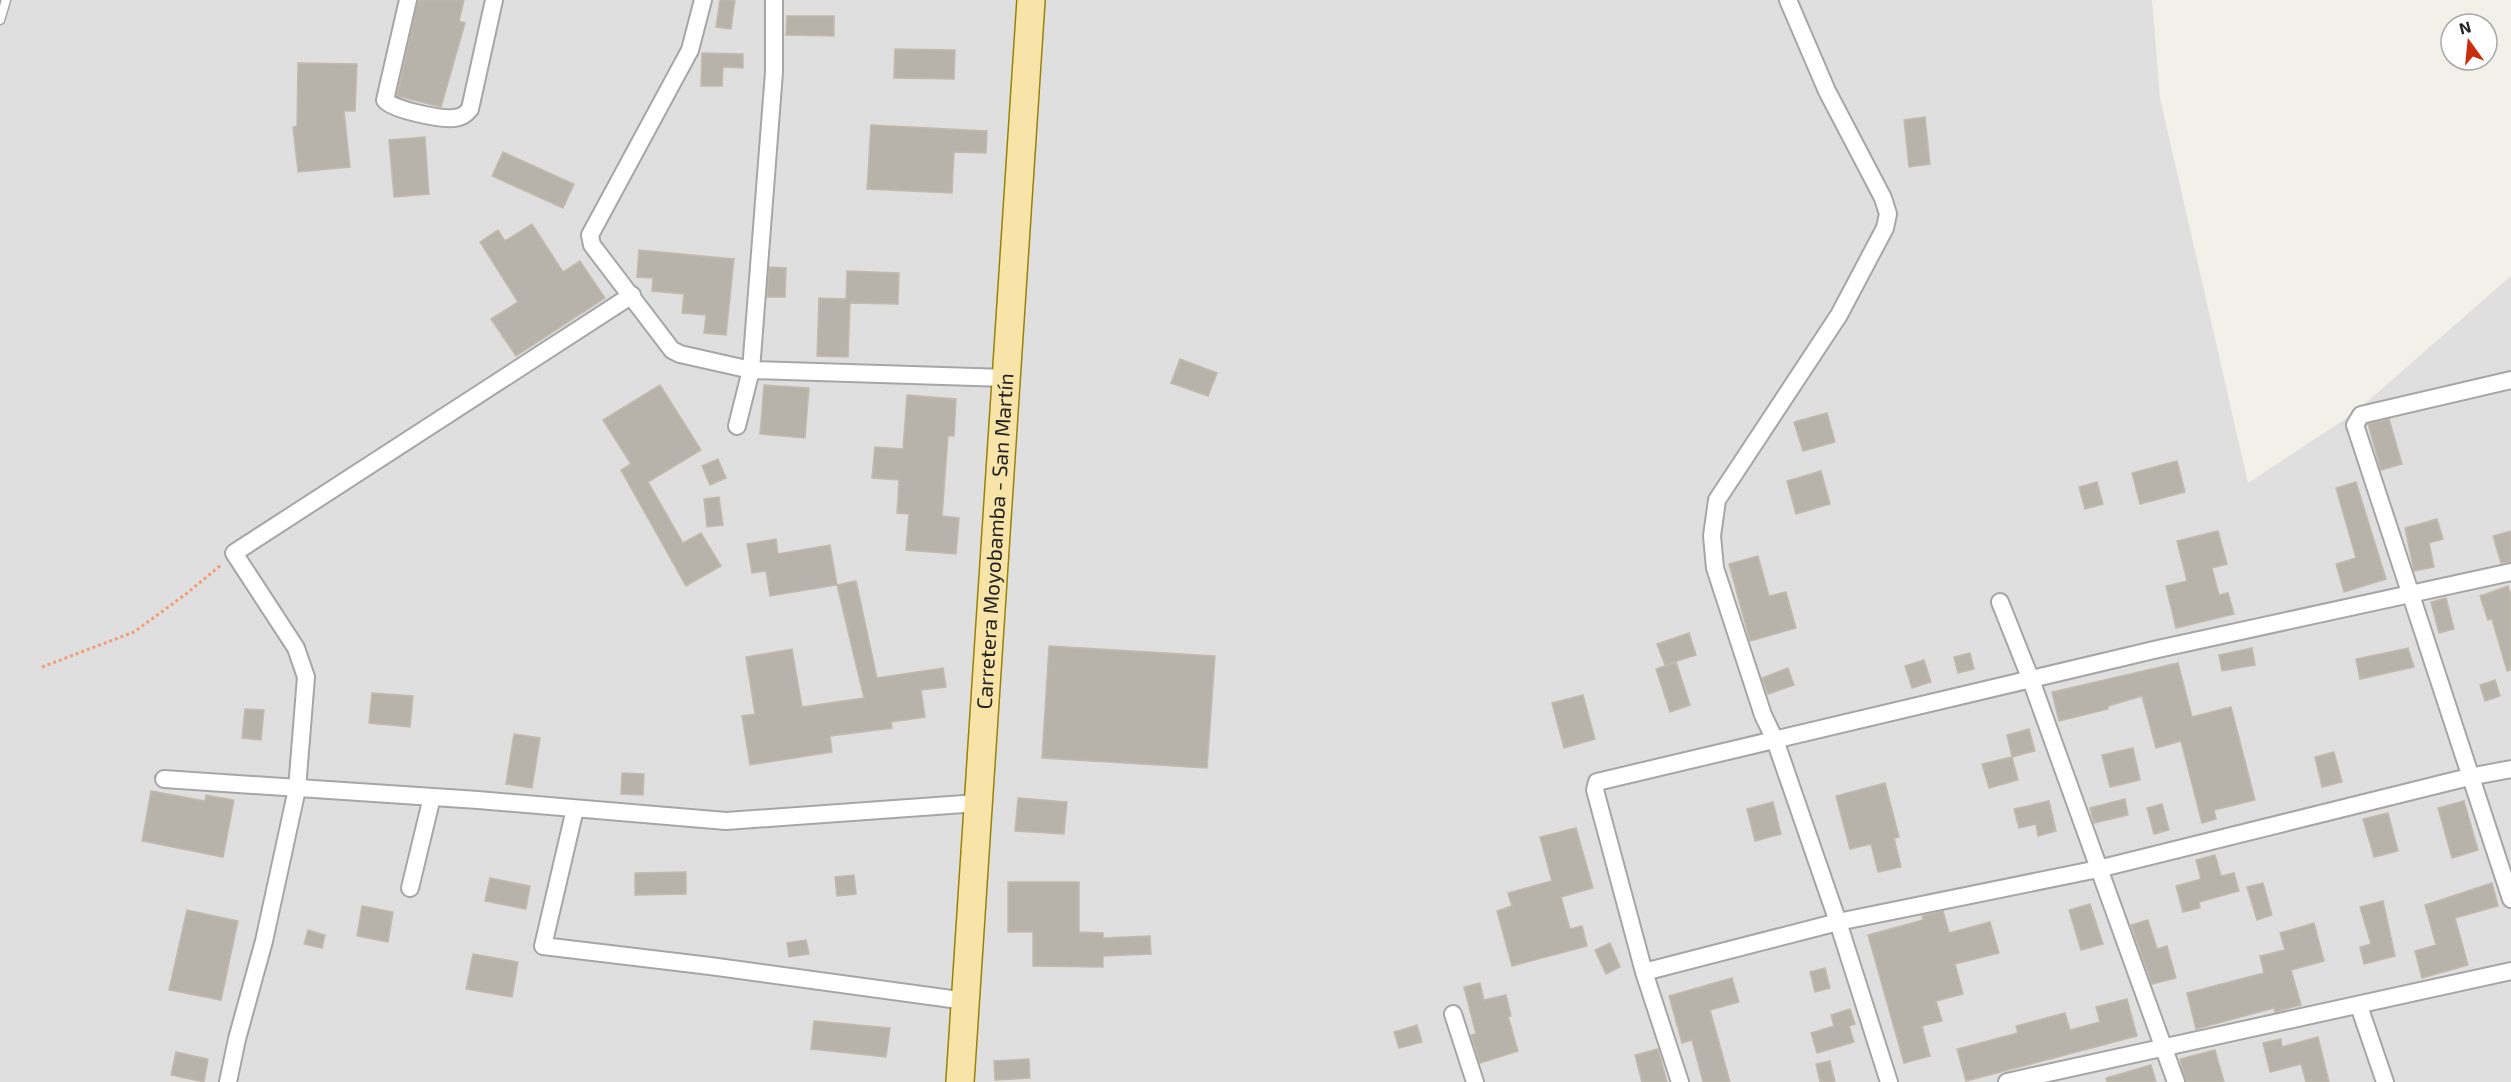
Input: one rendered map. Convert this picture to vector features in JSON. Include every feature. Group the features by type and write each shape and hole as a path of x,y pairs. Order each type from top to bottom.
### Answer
{"main road":[{"name":"Carretera Moyobamba - San Martín","path":"960,1082 1031,0"}],"street":[{"path":"408,0 385,100 392,107 452,119 464,116 470,109 494,0"},
{"path":"703,0 690,50 590,235 592,245 675,352 751,370 1006,378"},
{"path":"737,426 751,370 774,72 774,0"},
{"path":"1788,0 1827,91 1883,198 1888,214 1886,228 1839,315 1717,500 1712,536 1715,568 1763,715 1775,740 1838,922 1889,1082"},
{"path":"228,1082 237,1039 264,940 297,789 306,677 296,648 234,553 632,295"},
{"path":"2511,380 2361,415 2355,425 2511,899"},
{"path":"1680,1082 1644,972 1595,790 1597,782 1604,778 2511,572"},
{"path":"2000,603 2031,680 2176,1082"},
{"path":"1644,972 1838,922 2098,868 2469,777 2511,769"},
{"path":"164,779 432,797 726,821 978,803"},
{"path":"410,888 432,797"},
{"path":"575,809 543,946 966,1001"},
{"path":"2007,1082 2511,971"},
{"path":"2359,1006 2385,1082"},
{"path":"1453,1014 1475,1082"}],"lane":[{"path":"0,20 6,0"}],"path":[{"path":"42,667 134,632 186,594 234,553"}],"shaded area":[{"path":"0,0 2152,0 2160,98 2248,483 2353,414 2511,276 2511,1082 0,1082"}],"building":[{"path":"418,0 464,0 459,21 465,23 441,107 397,96"},
{"path":"720,0 735,0 731,29 716,27"},
{"path":"787,16 834,16 834,36 786,35"},
{"path":"895,49 955,50 954,79 894,78"},
{"path":"702,53 743,54 743,68 723,67 722,86 701,86"},
{"path":"298,63 357,64 355,111 344,111 350,167 298,172 293,127 297,126"},
{"path":"1925,117 1930,164 1909,167 1904,120"},
{"path":"871,125 987,131 986,153 954,152 952,193 867,189"},
{"path":"425,137 429,194 394,197 389,140"},
{"path":"503,152 574,184 563,208 492,176"},
{"path":"532,224 563,272 580,261 605,298 516,356 491,319 518,302 480,242 498,230 505,241"},
{"path":"639,250 734,259 726,335 704,333 706,315 682,313 684,294 652,291 653,278 637,277"},
{"path":"769,267 786,268 785,297 767,297"},
{"path":"847,271 899,273 898,304 850,303 848,357 817,356 819,298 846,299"},
{"path":"1180,359 1217,373 1208,396 1171,383"},
{"path":"660,385 701,450 648,482 683,543 701,533 721,566 686,586 621,470 631,464 603,420"},
{"path":"764,385 809,388 805,438 760,434"},
{"path":"907,395 956,399 954,436 948,436 942,516 959,518 956,554 906,550 909,514 897,513 899,480 872,478 875,447 903,449"},
{"path":"1827,413 1835,442 1803,451 1794,422"},
{"path":"2389,419 2402,464 2381,470 2368,424"},
{"path":"718,459 726,478 710,485 702,466"},
{"path":"2177,461 2185,492 2140,504 2132,473"},
{"path":"1821,471 1830,504 1796,514 1787,481"},
{"path":"2097,482 2103,504 2085,509 2079,487"},
{"path":"2356,482 2386,579 2344,592 2336,564 2356,558 2336,488"},
{"path":"719,497 723,525 707,527 704,499"},
{"path":"2437,519 2443,539 2429,543 2434,567 2414,571 2405,528"},
{"path":"2218,531 2227,564 2212,568 2219,595 2228,593 2234,614 2176,628 2166,586 2187,581 2177,541"},
{"path":"2511,531 2511,562 2501,563 2493,536"},
{"path":"776,539 778,554 830,545 837,585 770,596 766,571 752,573 747,544"},
{"path":"1758,556 1769,596 1786,592 1796,628 1750,641 1729,564"},
{"path":"856,581 877,678 943,668 946,687 921,690 925,717 891,722 892,728 830,736 832,752 750,765 742,716 755,714 746,657 792,649 802,707 864,698 837,585"},
{"path":"2508,586 2511,595 2511,670 2507,671 2492,619 2488,620 2480,596"},
{"path":"2446,598 2454,629 2439,633 2431,602"},
{"path":"1689,633 1696,655 1665,665 1657,644"},
{"path":"1049,646 1215,656 1207,768 1042,758"},
{"path":"2252,648 2255,665 2222,671 2219,655"},
{"path":"2408,648 2414,667 2360,679 2356,659"},
{"path":"1970,653 1974,669 1958,673 1954,657"},
{"path":"1924,660 1931,682 1912,688 1905,666"},
{"path":"1676,662 1690,705 1670,712 1656,669"},
{"path":"2178,663 2192,717 2231,707 2255,800 2214,810 2216,819 2202,823 2181,741 2156,748 2142,696 2108,706 2108,709 2059,721 2052,692"},
{"path":"1788,668 1794,685 1768,694 1762,678"},
{"path":"2495,680 2500,696 2485,701 2480,685"},
{"path":"372,693 413,696 410,727 369,723"},
{"path":"1583,695 1595,739 1564,748 1552,703"},
{"path":"245,709 264,710 261,740 242,738"},
{"path":"2029,729 2035,751 2012,757 2007,735"},
{"path":"514,734 540,738 532,788 506,784"},
{"path":"2133,748 2140,780 2110,787 2102,755"},
{"path":"2334,752 2342,782 2322,787 2315,757"},
{"path":"2012,757 2018,780 1989,788 1982,764"},
{"path":"622,773 644,774 643,795 621,794"},
{"path":"1885,783 1899,837 1894,838 1901,867 1878,872 1871,844 1850,849 1836,796"},
{"path":"151,791 205,801 206,795 234,800 223,857 142,841"},
{"path":"1018,798 1067,802 1064,834 1015,831"},
{"path":"2125,799 2128,815 2094,823 2090,808"},
{"path":"2049,801 2056,831 2038,836 2036,824 2019,828 2014,809"},
{"path":"2464,801 2478,850 2452,858 2438,808"},
{"path":"1773,802 1781,834 1755,841 1747,809"},
{"path":"2162,804 2169,830 2154,834 2147,808"},
{"path":"2388,813 2398,851 2374,857 2363,819"},
{"path":"1576,828 1593,888 1561,897 1570,929 1582,926 1587,946 1512,966 1497,911 1512,906 1508,893 1552,881 1540,837"},
{"path":"2215,855 2221,876 2234,873 2239,891 2199,902 2200,908 2183,912 2176,886 2201,879 2196,860"},
{"path":"686,872 686,894 635,895 635,873"},
{"path":"854,875 856,894 837,896 835,877"},
{"path":"490,878 530,886 526,909 485,901"},
{"path":"1008,882 1079,882 1079,932 1103,933 1103,938 1150,936 1151,954 1103,956 1103,967 1033,966 1033,932 1008,932"},
{"path":"2263,883 2272,915 2257,920 2247,887"},
{"path":"2492,883 2498,906 2455,918 2468,965 2422,978 2415,951 2436,945 2425,905"},
{"path":"2383,901 2395,956 2364,964 2360,947 2371,944 2360,907"},
{"path":"2090,904 2103,944 2081,950 2069,910"},
{"path":"362,906 393,912 388,942 357,936"},
{"path":"187,910 238,921 221,1000 169,990"},
{"path":"1943,911 1949,933 1990,922 1999,953 1955,964 1963,994 1936,1001 1942,1021 1922,1026 1930,1056 1904,1063 1868,935 1923,920 1922,916"},
{"path":"2148,920 2157,949 2167,946 2176,978 2152,984 2131,925"},
{"path":"2314,923 2324,961 2291,970 2301,1005 2275,1012 2274,1008 2196,1029 2187,993 2264,973 2260,956 2285,950 2280,933"},
{"path":"308,930 325,935 322,948 304,944"},
{"path":"806,940 809,954 789,957 787,943"},
{"path":"1610,943 1620,967 1606,974 1595,950"},
{"path":"473,954 518,962 512,997 466,989"},
{"path":"1825,968 1830,988 1815,992 1810,972"},
{"path":"1732,978 1739,1002 1710,1010 1730,1082 1703,1082 1692,1040 1682,1043 1669,996"},
{"path":"1480,983 1484,1000 1506,995 1511,1016 1508,1016 1518,1051 1480,1063 1471,1035 1476,1034 1464,987"},
{"path":"2127,999 2137,1036 1966,1081 1957,1049 2018,1033 2016,1026 2065,1013 2070,1030 2100,1022 2096,1007"},
{"path":"1850,1009 1855,1024 1849,1026 1854,1042 1817,1053 1811,1033 1834,1026 1831,1015"},
{"path":"814,1021 890,1028 886,1057 811,1049"},
{"path":"1417,1025 1422,1042 1399,1048 1394,1032"},
{"path":"2318,1037 2329,1082 2306,1082 2301,1064 2270,1072 2263,1043 2281,1039 2282,1047"},
{"path":"1658,1049 1667,1082 1642,1082 1635,1055"},
{"path":"2215,1050 2224,1082 2186,1082 2180,1059"},
{"path":"176,1052 208,1059 204,1082 171,1075"},
{"path":"1029,1059 1030,1078 995,1080 994,1061"},
{"path":"1830,1061 1835,1082 1820,1082 1816,1064"},
{"path":"2151,1065 2156,1082 2107,1082 2106,1078"}]}
